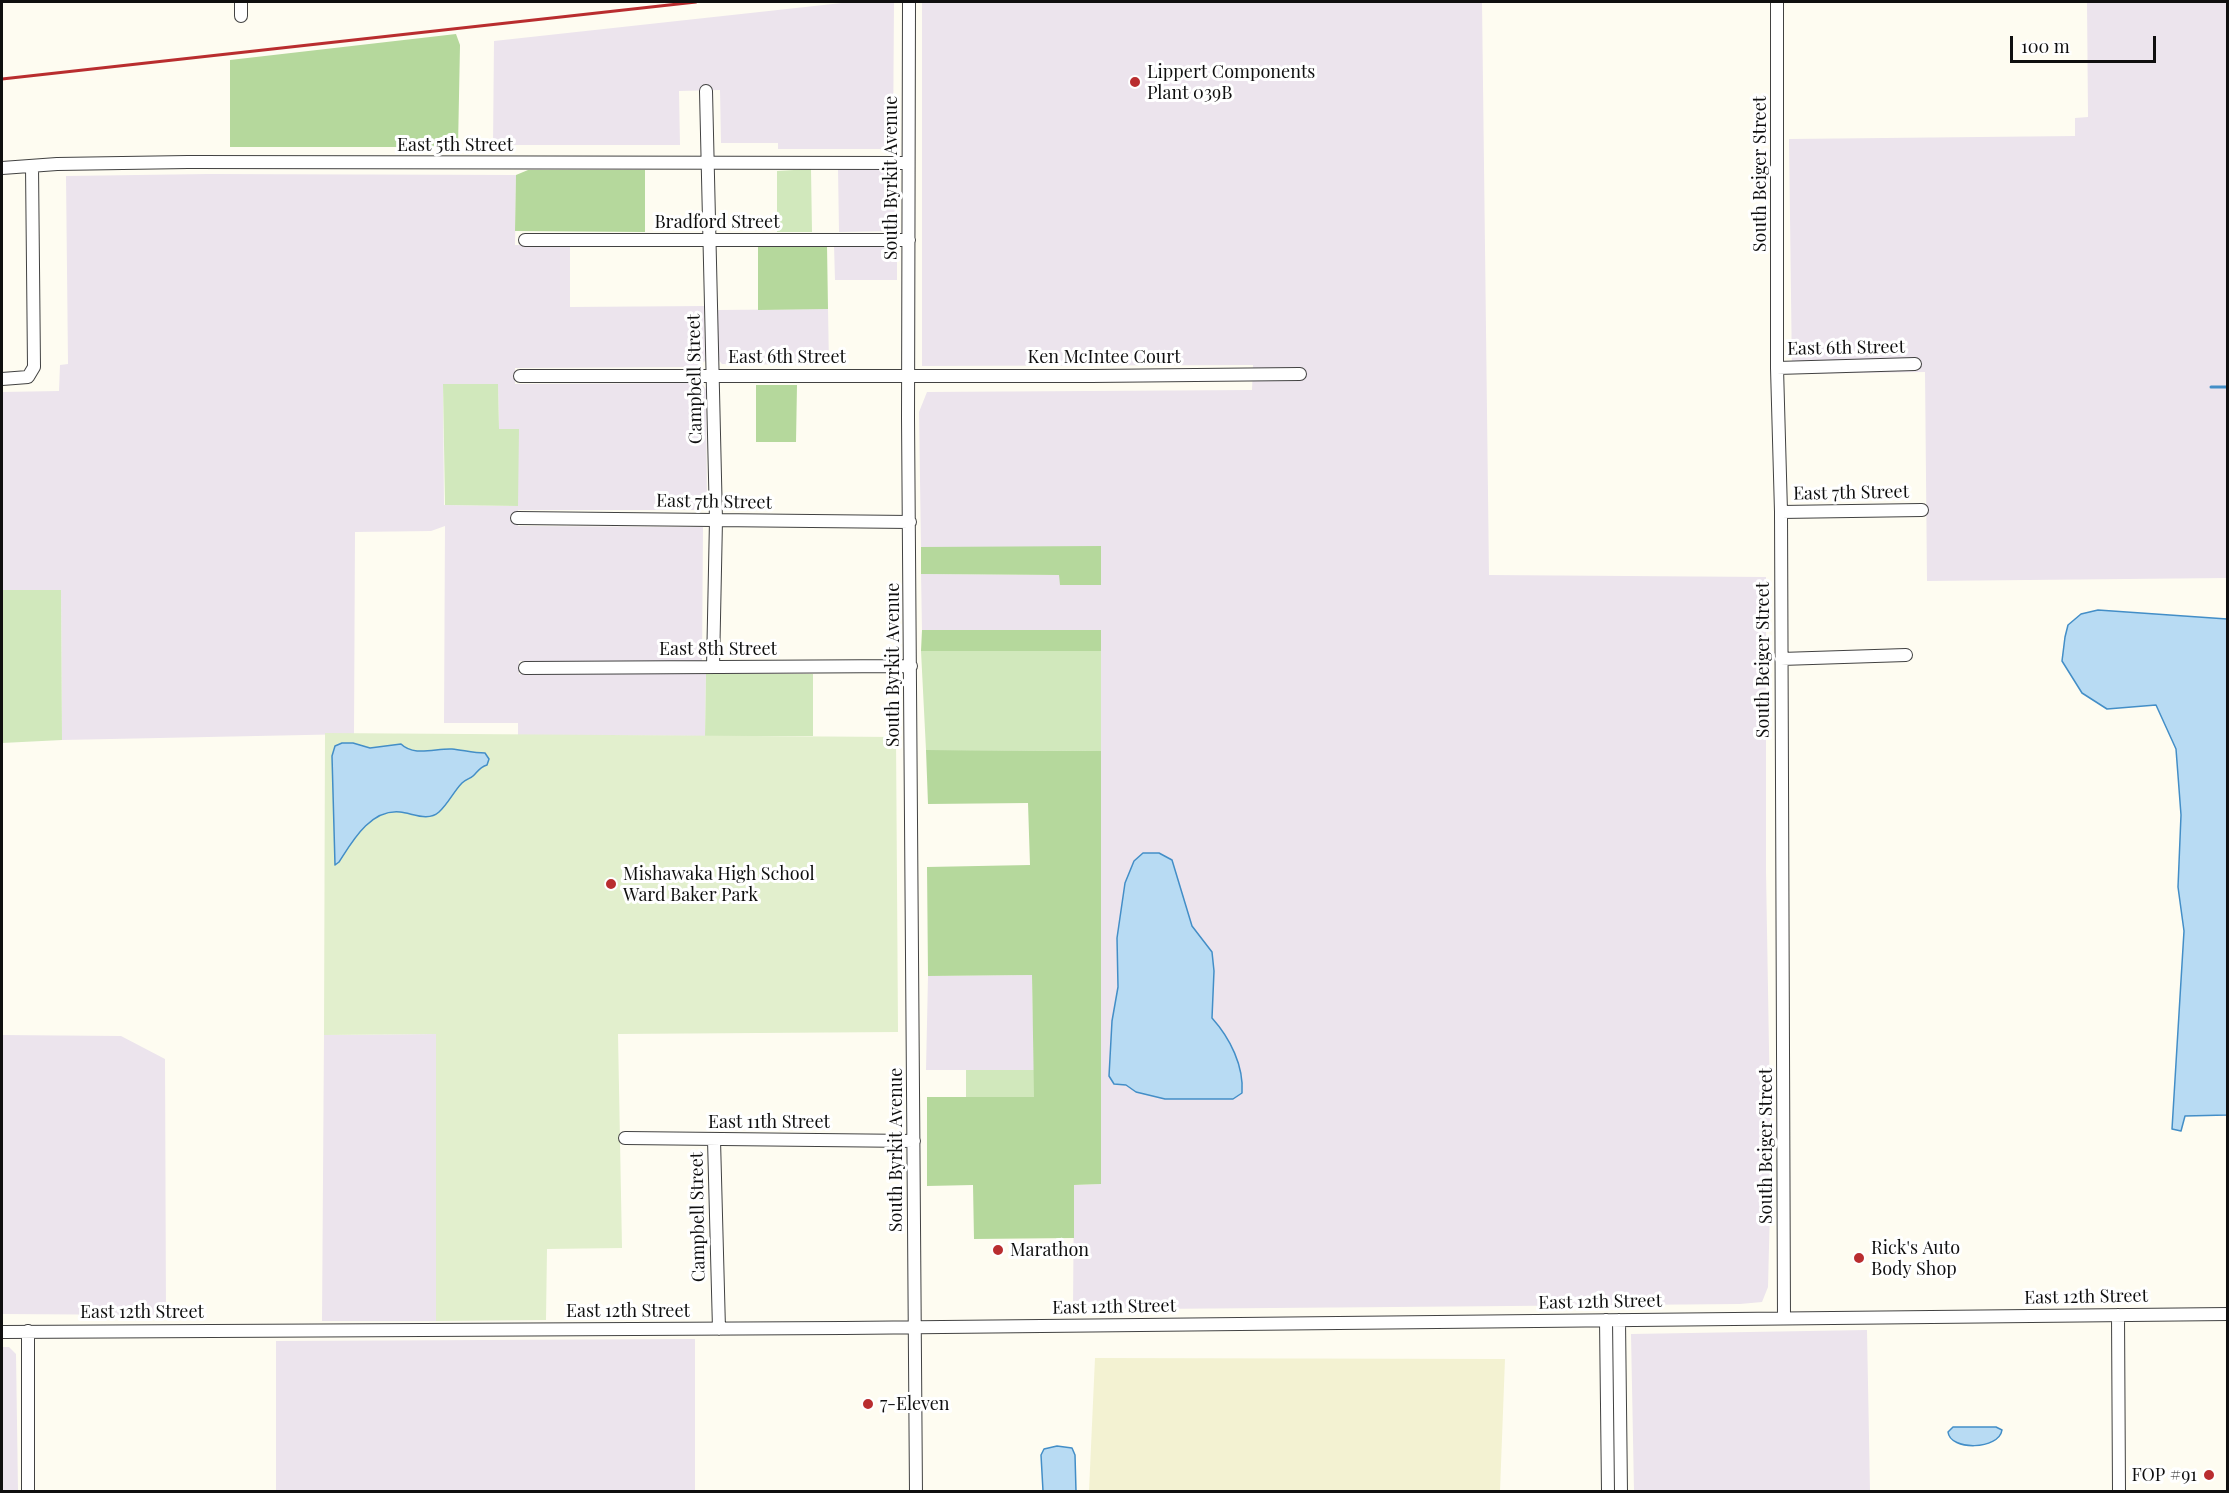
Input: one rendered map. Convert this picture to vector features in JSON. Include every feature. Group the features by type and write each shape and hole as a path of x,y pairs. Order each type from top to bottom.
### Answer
{"street":[{"path":"241,2 241,16"},
{"name":"South Byrkit Avenue","path":"909,2 910,666 916,1491"},
{"name":"South Beiger Street","path":"1777,2 1777,368 1781,512 1784,1318"},
{"name":"Campbell Street","path":"706,91 716,520 713,667"},
{"name":"East 5th Street","path":"2,168 188,162 909,163"},
{"path":"2,379 24,378 31,375 34,367 32,166"},
{"name":"Bradford Street","path":"525,240 909,240"},
{"name":"East 6th Street","path":"1777,368 1915,364"},
{"name":"Ken McIntee Court","path":"909,376 1300,374"},
{"name":"East 6th Street","path":"520,376 909,376"},
{"name":"East 7th Street","path":"1781,512 1922,510"},
{"name":"East 7th Street","path":"517,518 910,522"},
{"path":"1781,659 1906,655"},
{"name":"East 8th Street","path":"525,668 910,666"},
{"name":"East 11th Street","path":"625,1138 914,1141"},
{"name":"Campbell Street","path":"714,1140 719,1329"},
{"name":"East 12th Street","path":"2,1332 719,1329 2228,1314"},
{"path":"2118,1315 2119,1491"},
{"path":"1606,1320 1608,1491"},
{"path":"1619,1320 1621,1491"},
{"path":"28,1331 28,1491"}],"shaded area":[{"path":"851,2 894,2 893,149 778,149 778,143 721,143 720,90 679,91 680,145 493,145 494,41"},
{"path":"922,2 1482,2 1489,575 1766,577 1766,871 1771,1167 1768,1287 1762,1302 1150,1309 1073,1307 1074,1185 1101,1184 1101,630 922,630 921,574 1060,575 1060,585 1100,585 1101,547 921,547 919,412 927,392 1252,390 1253,365 922,366"},
{"path":"2087,2 2227,2 2227,578 1927,581 1925,372 1792,374 1789,139 2075,136 2075,118 2088,117"},
{"path":"838,169 883,169 896,177 896,229 893,231 839,232"},
{"path":"516,175 515,245 570,246 570,307 704,306 705,361 697,367 515,368 515,384 701,383 706,389 707,506 701,510 518,510 518,526 703,527 702,662 519,661 519,674 706,674 705,736 518,735 518,723 444,723 445,526 431,531 355,532 354,734 62,740 61,590 2,590 2,392 59,391 60,365 68,364 66,176","holes":["443,385 498,385 499,429 518,429 517,506 444,505"]},
{"path":"834,245 893,245 897,248 897,280 835,280"},
{"path":"828,309 829,365 722,364 718,359 717,310"},
{"path":"1032,975 1034,1070 926,1070 928,976"},
{"path":"436,1034 436,1321 322,1321 324,1035"},
{"path":"2,1035 121,1036 165,1059 166,1315 2,1314"},
{"path":"1867,1330 1870,1491 1634,1491 1631,1334"},
{"path":"695,1339 695,1491 276,1491 276,1341"},
{"path":"2,1347 9,1347 16,1354 18,1491 2,1491"}],"green space":[{"path":"456,34 460,45 458,147 230,147 230,60"},
{"path":"811,169 812,232 777,232 777,171"},
{"path":"528,170 645,170 645,232 515,231 516,175"},
{"path":"758,245 827,245 828,309 758,310"},
{"path":"443,384 498,384 499,429 519,429 518,506 445,505"},
{"path":"756,385 797,385 796,442 756,442"},
{"path":"1101,546 1101,585 1060,585 1059,575 921,574 921,547"},
{"path":"2,590 61,590 62,740 2,743"},
{"path":"922,630 1101,630 1101,651 921,651"},
{"path":"921,651 1101,651 1101,751 926,750"},
{"path":"706,674 813,674 813,736 705,736"},
{"name":"Mishawaka High School Ward Baker Park","path":"325,733 896,737 898,1032 618,1034 622,1248 547,1249 546,1320 436,1321 436,1034 324,1035"},
{"path":"926,750 1101,751 1101,1184 1074,1185 1074,1238 974,1239 973,1185 927,1186 927,1097 1034,1097 1032,975 928,976 927,867 1030,865 1028,803 928,804"},
{"path":"966,1070 1034,1070 1034,1097 966,1097"},
{"path":"1095,1358 1505,1359 1500,1491 1089,1491"}],"water":[{"path":"2098,610 2227,619 2227,1115 2185,1116 2181,1131 2172,1129 2184,931 2178,887 2181,815 2176,749 2156,705 2107,709 2082,693 2062,661 2068,625 2081,614"},
{"path":"342,743 353,743 370,748 401,744 406,748 419,751 452,749 485,753 489,759 487,765 462,783 435,815 425,817 389,812 371,821 335,865 332,756 335,746"},
{"path":"1143,853 1159,853 1172,860 1192,926 1212,952 1214,971 1212,1018 1230,1043 1241,1073 1242,1093 1233,1099 1165,1099 1136,1092 1126,1085 1114,1084 1109,1076 1112,1021 1118,987 1117,938 1125,883 1134,861"},
{"path":"1953,1427 1996,1427 2002,1430 1999,1437 1993,1441 1975,1446 1957,1443 1951,1438 1948,1432"},
{"path":"1057,1446 1072,1448 1075,1455 1076,1491 1043,1491 1041,1455 1044,1449"}],"waterway":[{"path":"2211,387 2228,387"}],"railway":[{"path":"2,79 696,2"}],"place":[{"name":"Lippert Components Plant 039B","path":"1135,82"},
{"name":"Mishawaka High School Ward Baker Park","path":"611,884"},
{"name":"Marathon","path":"998,1250"},
{"name":"Rick's Auto Body Shop","path":"1859,1258"},
{"name":"7-Eleven","path":"868,1404"},
{"name":"FOP #91","path":"2209,1475"}]}
